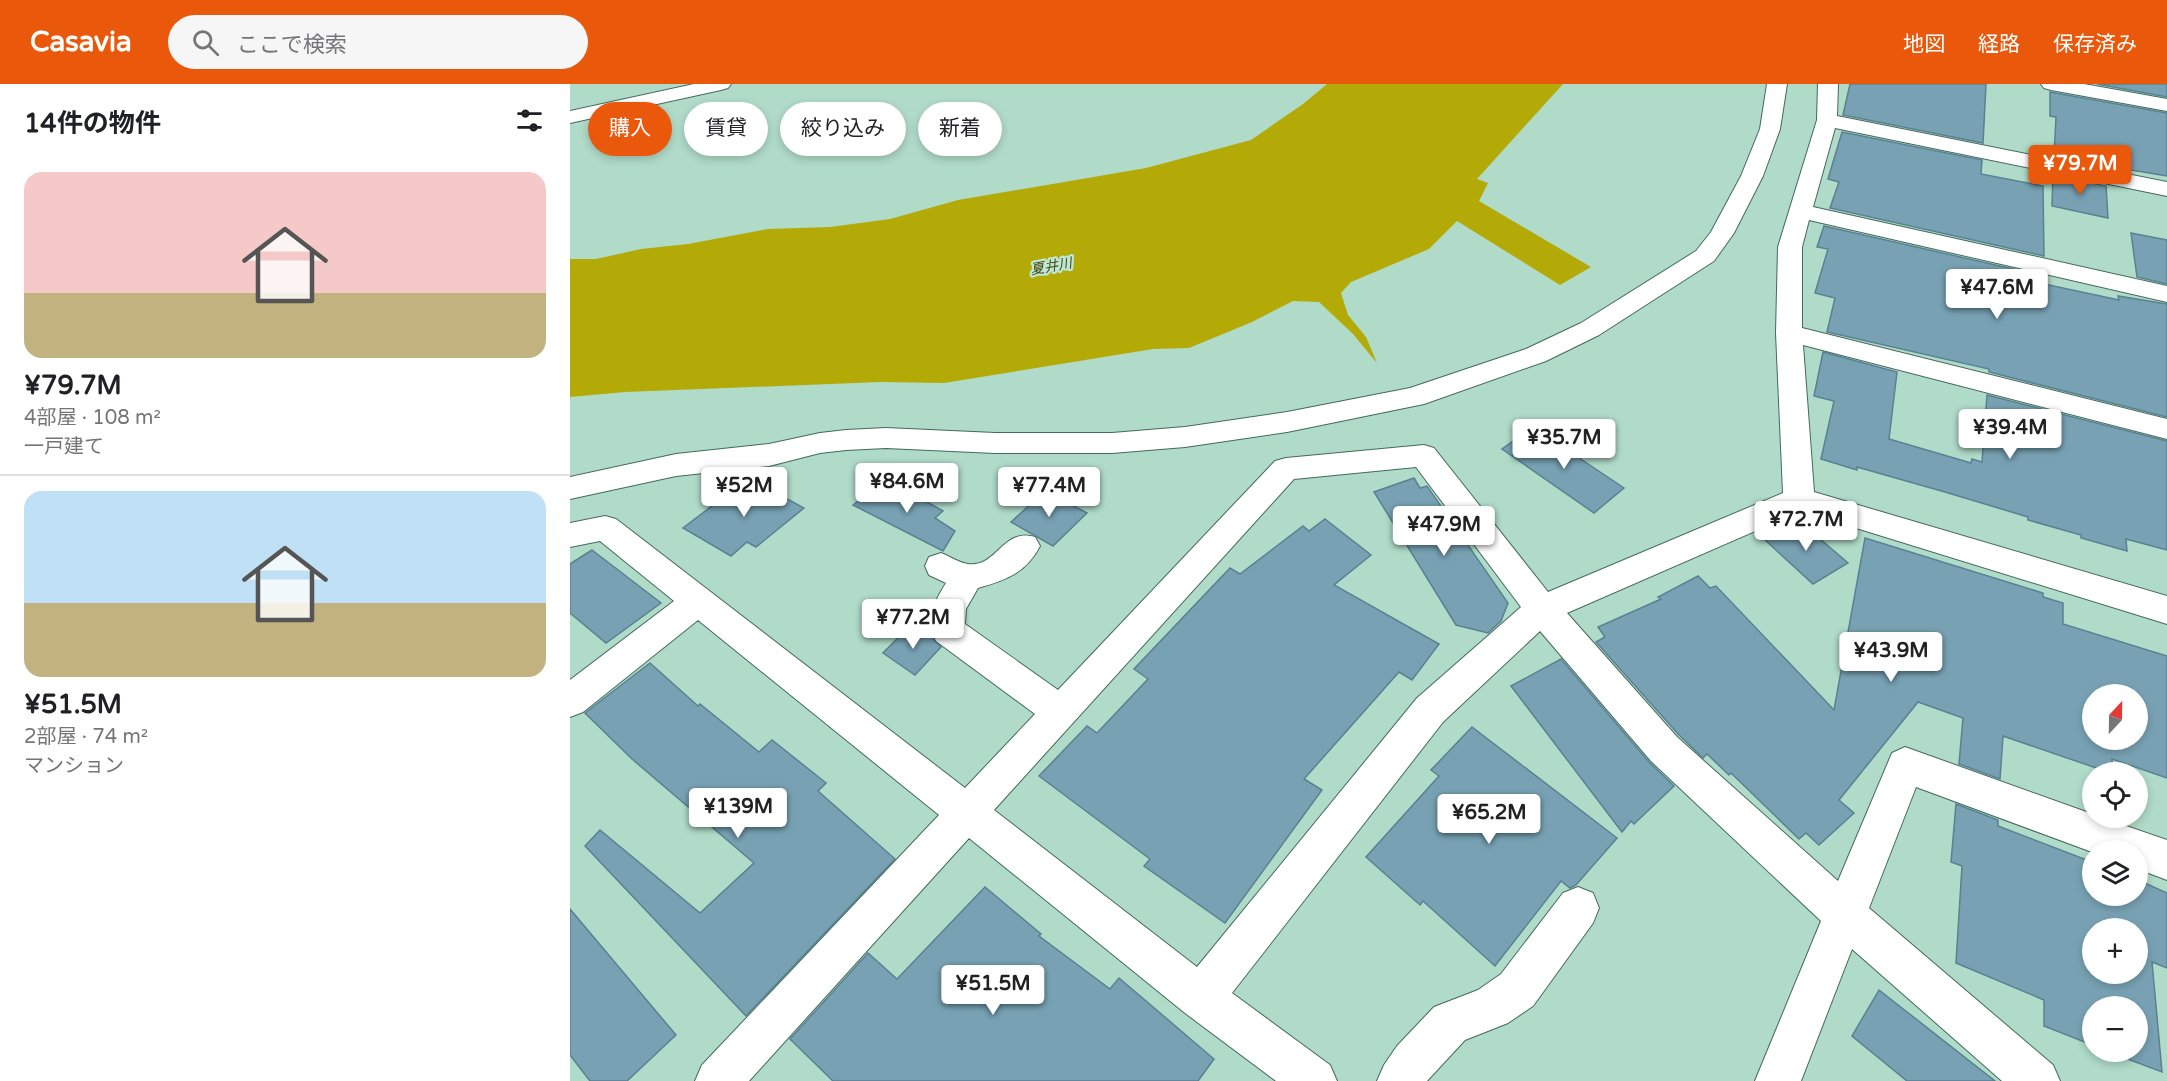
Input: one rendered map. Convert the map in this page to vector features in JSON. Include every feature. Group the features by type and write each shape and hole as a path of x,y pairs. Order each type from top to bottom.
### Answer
{"street":[{"path":"570,117 721,84"},
{"path":"2051,84 2167,105"},
{"path":"1806,97 2167,189"},
{"path":"1799,499 1789,333 1790,247 1800,211 1806,97"},
{"path":"570,488 676,465 769,455 820,443 846,440 886,438 995,442 1123,442 1185,437 1287,422 1414,397 1536,355 1590,329 1704,256 1722,232 1752,176 1770,129 1806,97"},
{"path":"1800,211 2167,294"},
{"path":"1789,333 2167,429"},
{"path":"718,1081 1286,469 1424,456 1542,609 1664,749 1845,915 2037,1081"},
{"path":"1201,997 1430,710 1488,655 1542,609 1799,499 2167,610"},
{"path":"570,535 605,528 1201,997 1314,1081"},
{"path":"1024,546 999,569 954,572 948,632 1060,712"},
{"path":"570,701 698,601"},
{"path":"1778,1081 1905,765 2167,860"},
{"path":"1400,1081 1413,1062 1450,1023 1492,1007 1517,990 1578,908"}],"water":[{"name":"夏井川","path":"1327,84 1563,84 1477,179 1488,183 1479,201 1591,267 1560,285 1457,221 1429,249 1351,282 1341,293 1348,315 1366,337 1377,363 1353,334 1319,302 1293,301 1252,322 1189,348 1153,349 944,383 880,382 625,392 570,397 570,259 596,259 641,249 688,244 768,229 830,227 890,219 958,200 1146,168 1251,140 1303,104"}],"building":[{"path":"1850,84 1986,84 1983,143 1843,115"},
{"path":"2097,84 2167,84 2167,97"},
{"path":"2050,92 2167,113 2167,176 2054,157 2056,117 2050,116"},
{"path":"1842,132 1982,160 1981,174 2043,186 2044,256 1830,208 1839,182 1828,179"},
{"path":"2053,175 2106,186 2108,218 2052,206"},
{"path":"1824,226 2044,276 2044,284 2119,300 2118,296 2167,304 2167,417 1989,372 1989,369 1827,332 1835,298 1815,293 1828,249 1817,247"},
{"path":"2131,233 2167,240 2167,284 2137,277"},
{"path":"1823,352 1897,372 1889,439 1971,463 1972,459 1982,462 1987,395 2167,441 2167,550 2126,539 2127,551 2081,538 2081,535 2028,520 2028,517 1945,492 1821,459 1834,401 1814,396"},
{"path":"1533,427 1624,488 1594,513 1502,449"},
{"path":"749,478 804,508 756,547 747,542 731,556 683,528"},
{"path":"1414,478 1420,488 1427,486 1508,603 1501,621 1488,633 1456,625 1374,492"},
{"path":"887,479 943,511 935,518 955,531 943,551 853,505"},
{"path":"1045,491 1087,513 1053,546 1011,522"},
{"path":"1325,519 1371,555 1334,585 1439,644 1412,680 1399,672 1304,779 1322,790 1225,923 1144,866 1150,859 1039,776 1087,726 1097,733 1148,679 1134,669 1230,568 1240,574 1303,526 1309,531"},
{"path":"1799,521 1848,563 1813,584 1765,540"},
{"path":"1865,538 2043,593 2043,597 2063,603 2063,624 2167,656 2167,778 2148,771 2148,762 2121,762 2112,759 2112,762 2082,763 2003,736 2000,779 1959,764 1963,718 1918,702 1839,800 1854,813 1819,845 1806,833 1799,839 1731,773 1729,775 1707,754 1703,758 1679,735 1596,642 1605,637 1598,627 1661,599 1658,597 1698,576 1710,588 1716,586 1834,710"},
{"path":"592,550 661,603 606,643 570,613 570,564"},
{"path":"910,626 932,638 941,647 915,675 883,653"},
{"path":"1561,659 1649,762 1674,786 1634,824 1631,821 1622,832 1511,686"},
{"path":"650,663 698,706 700,704 759,752 772,740 826,783 818,791 895,859 746,1016 585,846 600,830 700,913 754,863 632,759 585,713"},
{"path":"1472,727 1617,838 1576,885 1570,888 1561,881 1495,966 1423,901 1420,905 1366,857 1439,776 1431,770"},
{"path":"1956,804 1998,820 1998,826 2082,858 2082,906 2148,906 2148,884 2167,893 2167,968 2152,962 2162,1072 2136,1062 2148,1062 2148,996 2082,996 2082,1041 2044,1026 2044,1000 1956,963 1962,866 1951,862"},
{"path":"985,887 1041,934 1039,936 1110,989 1119,978 1214,1059 1198,1081 833,1081 790,1039 868,953 897,979"},
{"path":"570,909 676,1035 627,1081 590,1081 570,1055"},
{"path":"1879,990 1995,1081 1907,1081 1852,1036"}]}
